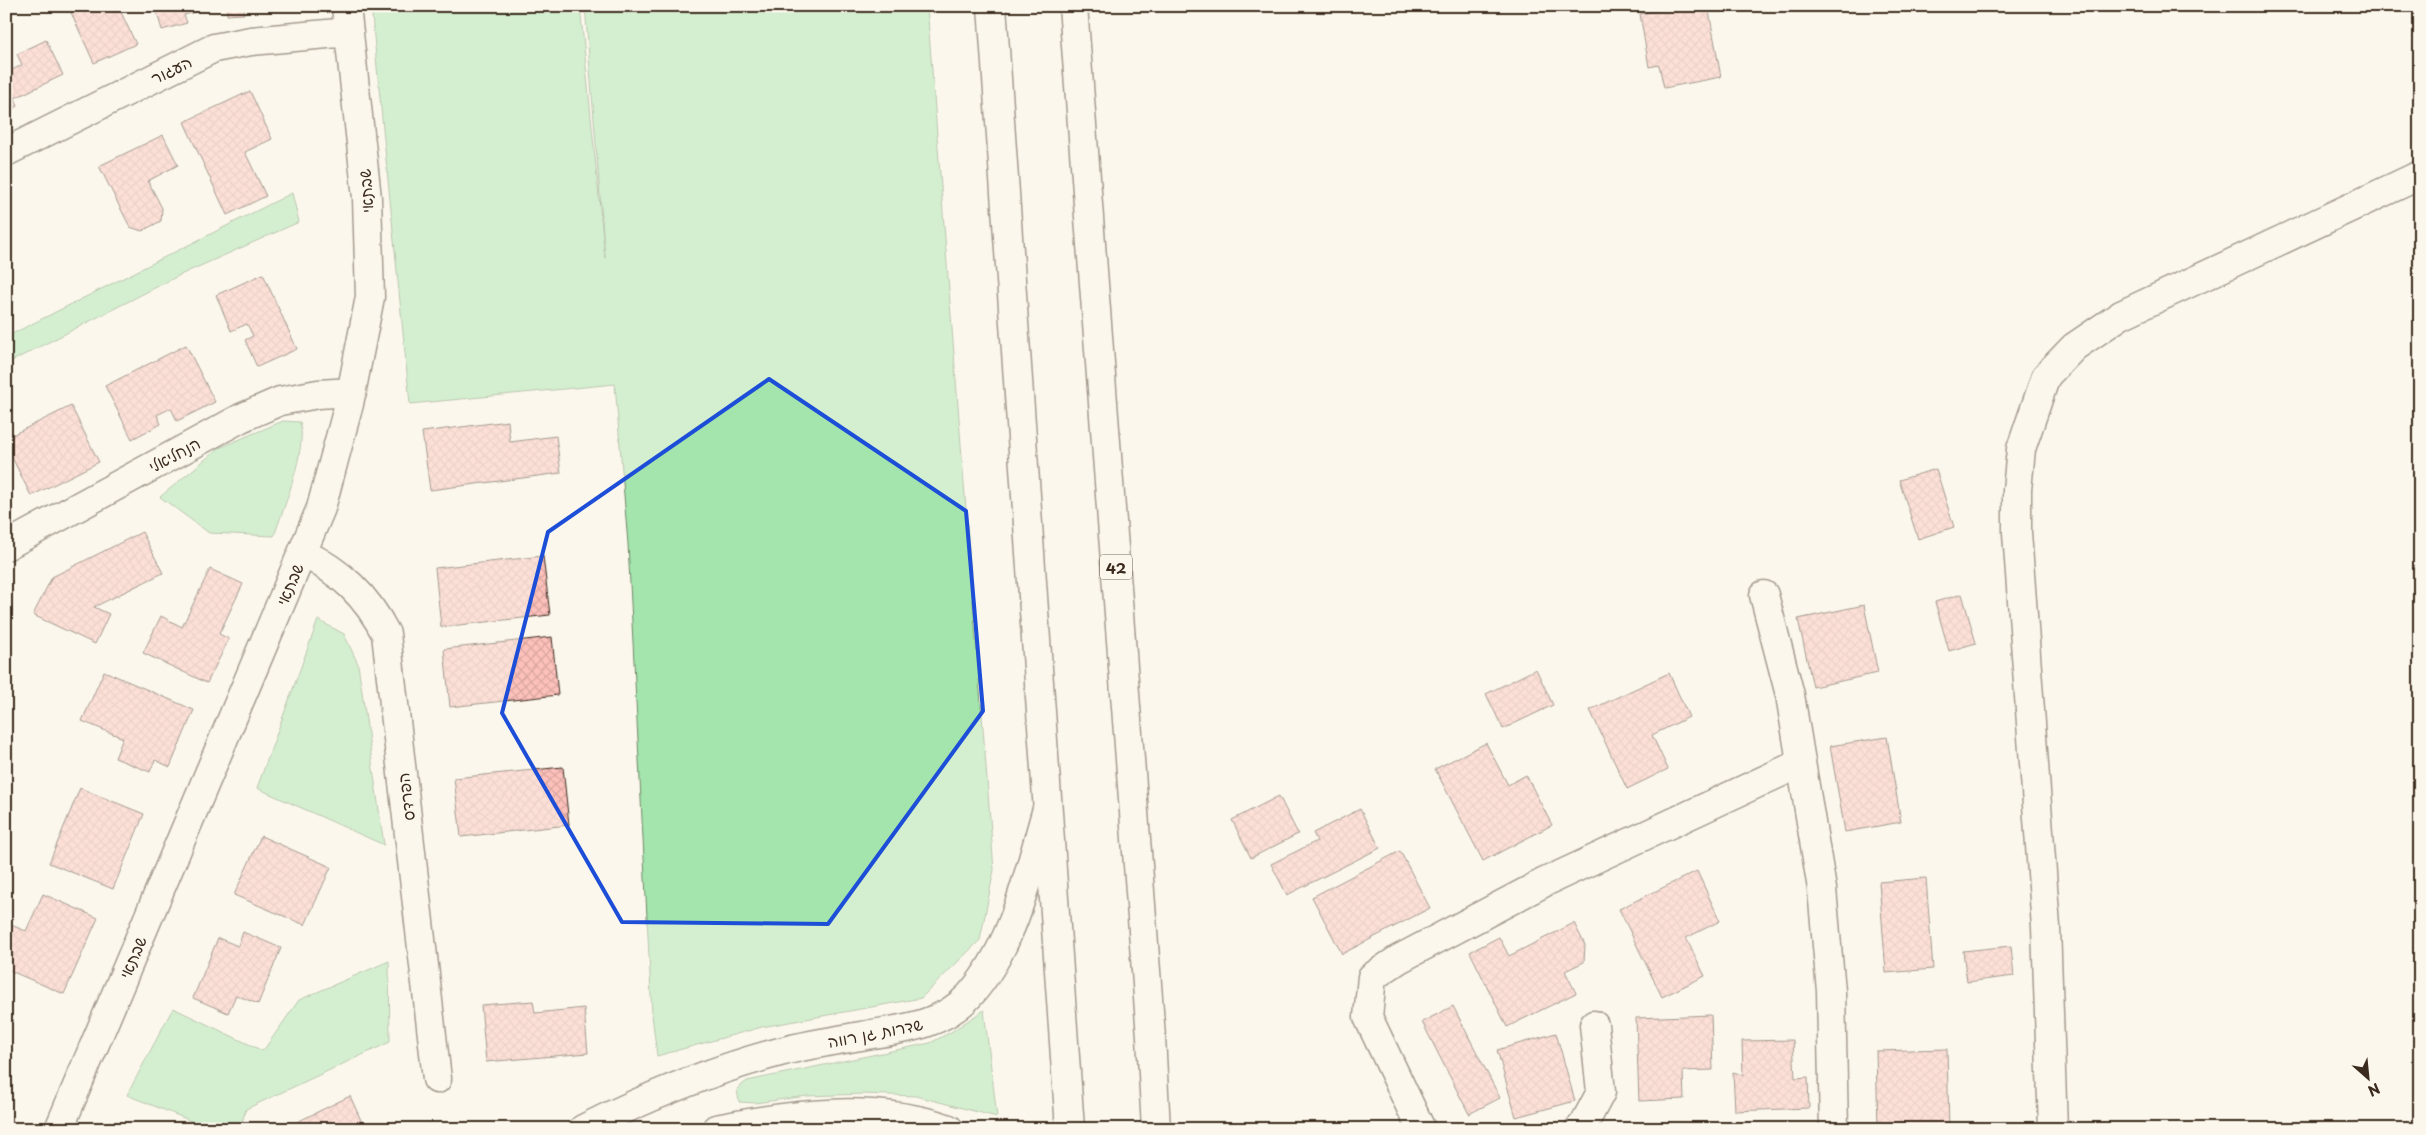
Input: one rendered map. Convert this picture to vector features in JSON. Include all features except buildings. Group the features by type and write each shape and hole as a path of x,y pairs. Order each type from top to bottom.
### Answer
{"main road":[{"path":"992,6 1070,1129"},
{"name":"42","path":"1073,6 1152,1037 1156,1129"},
{"name":"העגור","path":"6,152 214,48 348,19"},
{"name":"שבתאי","path":"59,1129 321,508 352,392 370,297 367,198 348,19"},
{"path":"2052,1129 2046,928 2017,533 2017,499 2021,449 2046,376 2074,347 2121,315 2420,175"},
{"name":"הנחליאלי","path":"6,546 241,418 280,401 318,394 352,392"},
{"name":"הפרדס","path":"302,553 330,566 350,584 365,601 386,634 437,1079"},
{"path":"1764,596 1790,696 1822,889 1831,991 1834,1129"},
{"path":"1421,1129 1368,1017 1372,978 1398,959 1545,882 1801,763"},
{"name":"שדרות גן רווה","path":"583,1129 673,1087 776,1053 924,1024 951,1012 980,982 1001,949 1012,924 1048,808"},
{"path":"1580,1129 1601,1092 1594,1025"},
{"path":"716,1129 776,1118 868,1114 907,1118 949,1129"}],"highlighted area":[{"path":"769,379 966,511 983,711 828,924 622,922 502,713 548,532"}],"green space":[{"path":"371,6 580,6 605,258 585,6 927,6 994,870 980,940 921,998 762,1027 657,1056 652,1015 628,544 615,384 410,404"},
{"path":"292,193 299,222 180,275 6,364 6,337"},
{"path":"283,421 300,422 300,448 293,479 274,536 209,533 160,497 219,448"},
{"path":"318,620 344,634 358,664 384,845 257,788"},
{"path":"389,961 390,1042 246,1109 240,1129 211,1129 127,1095 173,1008 263,1051 299,1000"},
{"path":"984,1010 997,1117 916,1096 863,1094 807,1096 755,1103 739,1102 737,1089 747,1081 930,1043 951,1032"}]}
